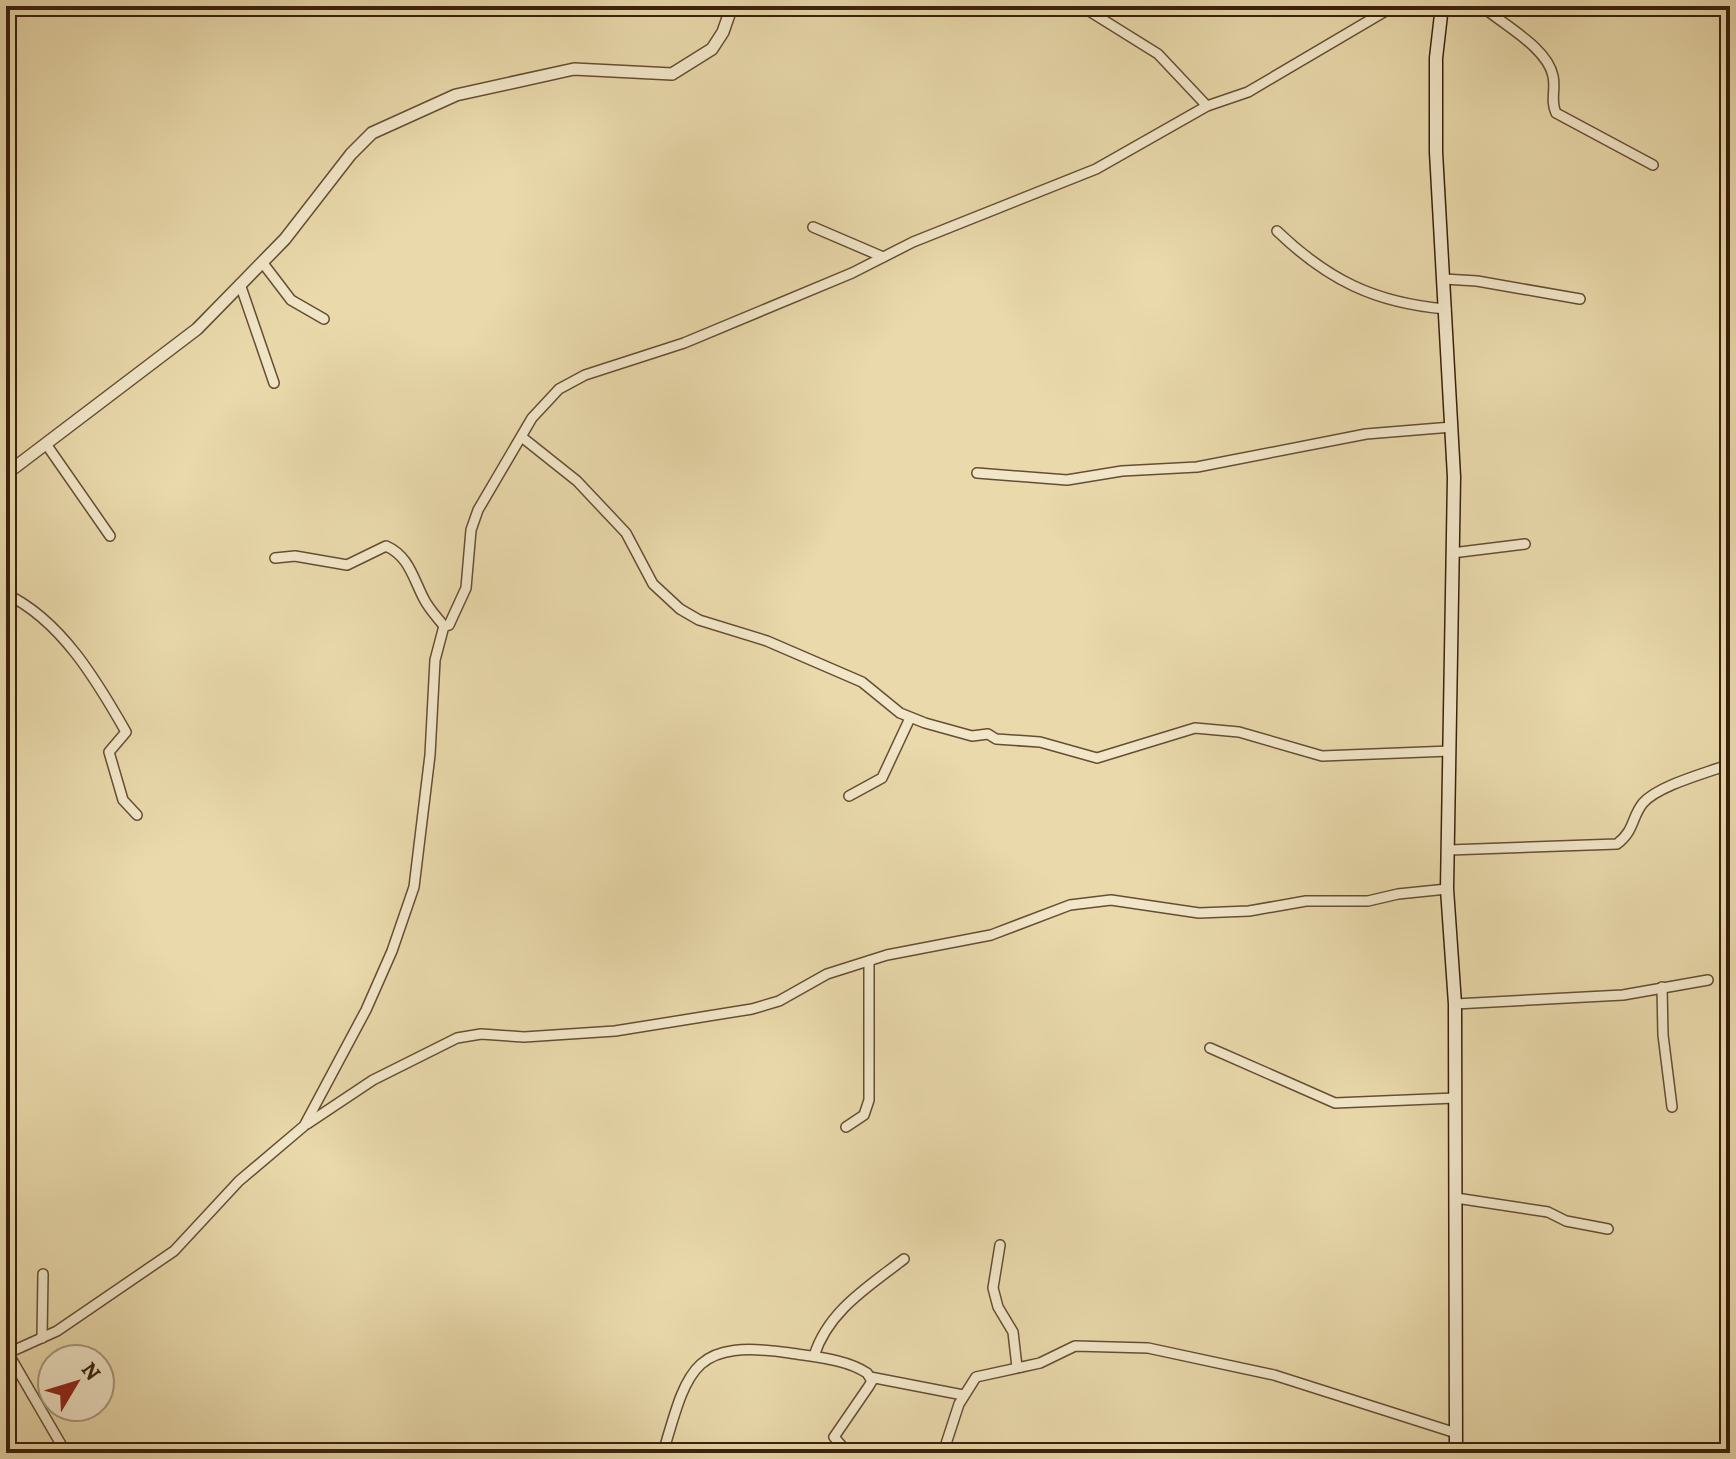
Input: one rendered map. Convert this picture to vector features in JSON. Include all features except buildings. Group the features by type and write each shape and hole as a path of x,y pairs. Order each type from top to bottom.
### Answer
{"main road":[{"path":"1442,6 1436,58 1436,152 1452,427 1447,889 1455,1004 1456,1453"}],"street":[{"path":"6,474 197,329 302,218 361,142 390,123 456,95 574,69 672,74 712,49 723,32 732,6"},
{"path":"1081,6 1158,54 1207,106"},
{"path":"444,626 449,625 460,606 466,588 471,530 478,510 542,403 585,375 684,343 913,242 1096,169 1207,106 1248,92 1394,6"},
{"path":"1482,6 1543,57 1554,78 1552,104 1556,113 1653,165"},
{"path":"813,227 883,257"},
{"path":"1277,231 1310,263 1336,280 1411,306 1446,309"},
{"path":"262,262 291,300 324,319"},
{"path":"1444,279 1477,281 1580,299"},
{"path":"240,284 274,383"},
{"path":"977,473 1067,480 1122,471 1197,467 1366,434 1452,427"},
{"path":"523,438 577,481 626,533 653,584 680,609 709,624 767,641 862,682 910,718 972,736 988,734 996,739 1040,742 1097,758 1195,728 1239,732 1322,756 1450,751"},
{"path":"46,444 110,536"},
{"path":"1452,553 1525,544"},
{"path":"275,558 295,556 347,565 386,546 396,551 408,564 426,603 444,626"},
{"path":"6,594 48,625 83,664 113,709 126,732 109,752 123,800 137,815"},
{"path":"304,1126 366,1010 414,887 430,755 435,660 444,626"},
{"path":"849,796 882,778 910,718"},
{"path":"1449,850 1617,844 1631,834 1640,806 1651,795 1730,764"},
{"path":"66,1453 7,1354 69,1324 174,1251 239,1181 333,1104 457,1038 481,1034 524,1037 615,1031 752,1009 779,1001 827,974 869,961 991,935 1070,905 1111,900 1199,913 1249,911 1306,901 1368,901 1398,894 1447,889"},
{"path":"846,1127 864,1115 869,1100 869,961"},
{"path":"1455,1004 1623,995 1708,980"},
{"path":"1662,987 1663,1035 1672,1107"},
{"path":"1210,1048 1335,1103 1455,1098"},
{"path":"314,1106 333,1104"},
{"path":"1456,1198 1548,1212 1566,1221 1608,1229"},
{"path":"1000,1245 993,1288 998,1307 1013,1332 1017,1367 1021,1367"},
{"path":"814,1356 820,1335 837,1314 904,1259"},
{"path":"42,1338 43,1274"},
{"path":"943,1453 963,1395 976,1377 1040,1363 1075,1346 1115,1345 1177,1352 1274,1375 1456,1433"},
{"path":"663,1453 687,1383 705,1360 721,1350 741,1347 814,1356 854,1366 870,1377 963,1395"},
{"path":"848,1453 834,1437 869,1386 870,1377"}]}
